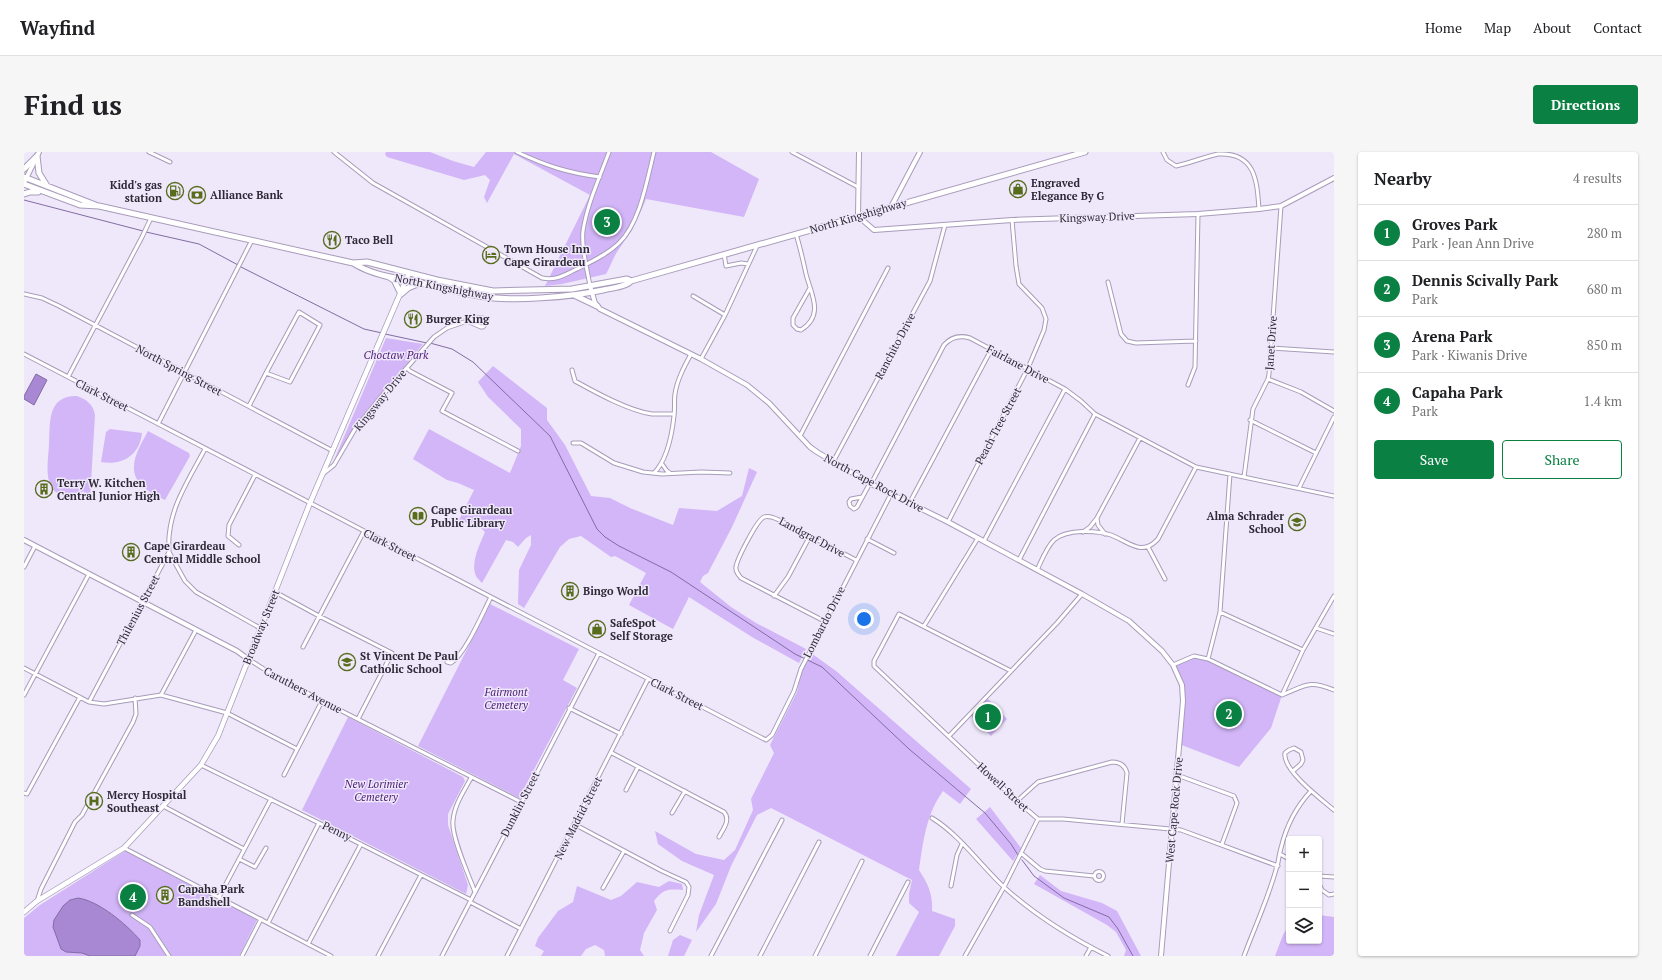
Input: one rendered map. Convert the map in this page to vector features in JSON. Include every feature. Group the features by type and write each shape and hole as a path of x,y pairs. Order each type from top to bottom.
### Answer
{"main road":[{"name":"North Kingshighway","path":"25,181 44,192 80,205 99,206 252,240 353,264 364,270 388,276 480,296 493,298 520,298 591,293 1086,152"},
{"path":"24,169 38,154"},
{"path":"38,154 39,173 48,187"},
{"name":"North Kingshighway","path":"25,181 48,187 99,206"},
{"path":"24,194 30,192 44,192"},
{"name":"North Kingshighway","path":"353,264 367,262 458,285 494,291 541,291 572,289 627,278 631,281"},
{"name":"Broadway Street","path":"24,912 37,901 124,848 201,765 213,746 310,503 409,273"},
{"path":"388,276 394,280 401,294 408,288 420,283"},
{"path":"573,295 597,306"}],"street":[{"path":"149,152 170,162"},
{"path":"334,152 373,183 536,274 551,280 558,278 610,251 620,242 628,231 644,192 654,152"},
{"path":"517,152 541,164 559,170 600,177"},
{"path":"597,306 591,293 583,246 583,232 587,215 609,152"},
{"path":"792,152 858,187"},
{"path":"858,216 859,152"},
{"path":"891,207 920,152"},
{"path":"1163,152 1167,160 1176,166 1220,154 1233,154 1243,157 1251,165 1255,174 1259,209"},
{"path":"25,181 38,154"},
{"name":"Kingsway Drive","path":"858,216 874,230 1012,220 1198,214 1281,206 1334,178"},
{"name":"Janet Drive","path":"1244,477 1250,420 1253,409 1268,379 1281,206"},
{"path":"1188,385 1195,367 1198,214"},
{"path":"68,377 151,218"},
{"name":"Peach Tree Street","path":"948,522 1028,368 1044,330 1046,319 1042,308 1019,284 1012,220"},
{"name":"Ranchito Drive","path":"833,462 930,281 945,225"},
{"path":"796,234 815,303 812,319 801,330 797,329 793,325 793,318 810,288"},
{"path":"158,424 252,240"},
{"path":"701,359 725,316 757,245"},
{"path":"724,254 726,266 742,263 748,264"},
{"path":"800,436 888,268"},
{"path":"1108,282 1121,334 1127,341 1136,343 1196,341"},
{"name":"North Spring Street","path":"24,294 42,298 95,325 332,451"},
{"path":"693,296 725,316"},
{"name":"North Cape Rock Drive","path":"597,306 701,359 746,385 769,403 810,447 833,462 891,494 910,502 984,541 1129,621 1162,650 1173,665"},
{"path":"249,406 266,373 299,312 320,325 290,382 266,373"},
{"name":"Kingsway Drive","path":"323,474 334,465 356,429 434,337 448,328 466,321 479,317 486,320 486,322 483,327 466,321"},
{"name":"Fairlane Drive","path":"862,497 946,342 956,337 967,337 1028,368 1065,389 1095,414 1196,467 1334,496"},
{"path":"1271,348 1334,352"},
{"path":"910,502 992,350"},
{"name":"Clark Street","path":"24,354 205,450 756,735"},
{"path":"654,473 662,464 671,434 675,394 681,374 690,354"},
{"path":"407,368 452,393 442,412 518,450"},
{"path":"572,370 575,380 594,391 635,409 652,414 674,414"},
{"path":"1268,379 1301,392 1334,411"},
{"path":"984,541 1065,389"},
{"path":"1019,560 1095,414"},
{"path":"1299,488 1334,417"},
{"path":"1250,420 1316,453"},
{"path":"1083,532 1090,527 1097,518 1140,438"},
{"path":"573,442 581,443 614,463 643,472 730,473"},
{"name":"Thilenius Street","path":"89,702 169,552 170,528 175,506 205,450"},
{"path":"662,464 670,473"},
{"path":"1037,570 1055,539 1068,532 1105,534 1139,548 1148,547 1153,544 1158,539 1196,467"},
{"path":"1208,659 1220,612 1230,474"},
{"path":"239,545 228,536 229,525 255,475"},
{"name":"Lombardo Drive","path":"756,735 766,740 770,737 794,691 804,661 891,494"},
{"path":"862,497 856,508 852,508 850,506 851,499 862,497"},
{"name":"Landgraf Drive","path":"824,621 742,578 736,571 736,566 739,559 758,522 764,517 774,518 856,560"},
{"path":"1097,518 1098,525 1105,534"},
{"path":"303,647 364,531"},
{"path":"774,596 788,577 810,536"},
{"path":"978,538 924,626 1011,671"},
{"path":"867,539 894,553"},
{"name":"Caruthers Avenue","path":"24,540 237,651 268,672 322,701 471,778 521,802"},
{"path":"24,567 35,546"},
{"path":"1148,547 1164,579"},
{"path":"169,552 185,581 196,592 260,628"},
{"path":"24,695 89,574"},
{"path":"275,592 392,653 358,719"},
{"path":"949,736 1082,594"},
{"path":"1282,695 1303,650 1334,596"},
{"path":"447,662 451,663 461,652 491,597"},
{"path":"1220,612 1303,650"},
{"name":"Howell Street","path":"924,626 899,614 874,661 874,666 1016,801 1038,819 1064,819 1181,830 1278,866"},
{"path":"1316,628 1334,634"},
{"path":"161,695 196,630"},
{"name":"Dunklin Street","path":"442,956 599,653"},
{"path":"1173,665 1194,656 1208,659 1282,695 1310,684 1318,684 1334,690"},
{"name":"West Cape Rock Drive","path":"1161,956 1183,701 1182,685 1173,665"},
{"path":"24,668 89,702 104,704 161,695 227,713 297,749"},
{"name":"New Madrid Street","path":"507,956 612,753 648,679"},
{"path":"25,794 80,697"},
{"path":"37,901 41,889 75,822 82,815 133,722 136,714 135,698"},
{"path":"284,775 322,701"},
{"path":"570,708 621,734"},
{"path":"1293,771 1301,764 1303,760 1302,752 1294,748 1285,753 1286,762 1293,771 1311,791 1334,810"},
{"path":"612,753 685,790 726,814 727,821 720,837"},
{"path":"1016,801 1038,782 1112,762 1118,762 1124,766 1127,772 1122,824"},
{"name":"Penny","path":"201,765 361,844 521,928"},
{"path":"626,790 638,766"},
{"path":"1177,775 1234,796 1237,803 1222,844"},
{"path":"471,778 455,810 452,822 454,834 474,892"},
{"path":"672,813 685,790"},
{"path":"1244,956 1278,866 1280,854 1294,814 1302,800 1311,791"},
{"path":"219,897 271,799"},
{"path":"163,806 244,849"},
{"path":"932,818 945,827 1004,887 1038,915 1108,956"},
{"path":"965,956 1004,887 1038,819"},
{"path":"711,956 782,820"},
{"path":"268,923 319,823"},
{"path":"574,824 688,884 688,895 670,931"},
{"path":"760,956 819,842"},
{"path":"308,944 361,844"},
{"path":"950,886 957,854 962,844"},
{"path":"124,848 331,956"},
{"path":"239,859 255,867 266,848"},
{"path":"603,888 624,851"},
{"path":"1021,854 1040,869 1045,871 1094,876"},
{"path":"1280,854 1286,857"},
{"path":"815,956 862,861"},
{"path":"378,956 420,875"},
{"path":"1322,876 1334,878"},
{"path":"870,956 908,882"},
{"path":"1322,889 1325,894 1329,896 1334,894"},
{"path":"132,915 150,927 169,956"},
{"path":"242,956 261,919"},
{"path":"1086,956 1091,947"}],"green space":[{"path":"386,152 430,152 474,167 486,152 711,152 759,179 744,217 646,199 634,225 615,255 606,274 562,284 545,286 590,195 514,154 487,203 484,197 490,180 485,175 464,180 387,157 385,154"},
{"name":"Choctaw Park","path":"386,338 423,344 373,406 335,458"},
{"path":"493,366 547,408 547,420 565,445 591,496 610,498 630,508 673,525 679,508 717,511 742,496 749,468 757,472 732,527 708,573 703,576 700,582 731,607 756,623 806,649 799,663 752,637 689,597 673,629 629,605 646,573 615,556 611,557 581,536 569,539 560,547 524,608 518,604 519,570 531,545 531,535 518,547 513,542 506,540 482,583 476,576 474,565 478,548 485,532 481,528 459,520 474,490 447,480 413,459 429,429 510,473 521,446 521,429 488,397 478,382"},
{"path":"77,396 89,403 93,408 95,415 90,499 85,498 84,491 72,496 61,495 54,491 48,478 52,412 57,403 62,399"},
{"path":"110,429 142,433 141,441 134,453 129,457 116,462 101,462 106,432"},
{"path":"148,431 189,453 190,456 165,500 146,489 135,475 134,468 137,453"},
{"name":"Fairmont Cemetery","path":"490,604 579,649 563,680 577,688 519,798 418,746"},
{"path":"811,653 836,671 971,789 960,804 943,791 937,800 929,819 924,839 919,870 929,889 932,899 932,911 955,919 955,926 939,956 896,956 919,912 909,903 912,880 771,808 757,815 731,866 716,904 696,932 699,915 714,875 682,861 658,844 655,831 696,854 724,860 735,850 753,810 751,799 774,753 770,745 797,692 802,670"},
{"path":"1194,656 1208,659 1282,695 1271,728 1239,767 1179,744 1182,685 1173,665"},
{"path":"986,697 1007,719 991,736 969,714"},
{"name":"New Lorimier Cemetery","path":"348,717 463,777 465,781 448,814 448,825 468,885 466,894 302,810"},
{"path":"990,807 1021,848 1013,861 976,819"},
{"path":"125,851 257,920 239,956 24,956 24,918 40,905"},
{"path":"1040,875 1061,891 1102,903 1117,911 1141,956 1124,956 1126,950 1116,932 1107,925 1034,884"},
{"path":"669,881 682,884 683,890 667,890 654,901 657,910 644,933 640,950 644,956 605,956 604,950 595,945 586,949 581,956 541,956 544,951 535,946 538,938 558,911 573,902 577,886 611,900 621,896 637,882 659,887"},
{"path":"1322,915 1334,917 1334,956 1275,956 1286,930 1286,944 1322,944"},
{"path":"680,935 692,940 684,956 668,956 673,940"}],"shaded area":[{"path":"36,374 47,380 34,405 24,399 24,396"},
{"path":"78,898 95,904 112,914 140,940 140,946 135,956 90,956 82,953 66,952 61,949 53,927 54,920 63,906 70,900"}],"waterway":[{"path":"24,200 143,231"},
{"path":"146,232 199,244 238,265"},
{"path":"241,267 364,329 382,333"},
{"path":"385,334 427,343"},
{"path":"430,343 452,349 473,362 550,436 597,529 605,537 619,546 671,572 795,654 822,667 909,749 985,813 1011,844 1018,855"},
{"path":"1022,860 1034,876 1064,898 1109,917 1118,929 1133,956"}],"place":[{"name":"Engraved Elegance By G","path":"1018,189"},
{"name":"Kidd's gas station","path":"175,191"},
{"name":"Alliance Bank","path":"197,195"},
{"name":"Arena Park","path":"607,222"},
{"name":"Taco Bell","path":"332,240"},
{"name":"Town House Inn Cape Girardeau","path":"491,255"},
{"name":"Burger King","path":"413,319"},
{"name":"Terry W. Kitchen Central Junior High","path":"44,489"},
{"name":"Cape Girardeau Public Library","path":"418,516"},
{"name":"Alma Schrader School","path":"1297,522"},
{"name":"Cape Girardeau Central Middle School","path":"131,552"},
{"name":"Bingo World","path":"570,591"},
{"name":"SafeSpot Self Storage","path":"597,629"},
{"name":"St Vincent De Paul Catholic School","path":"347,662"},
{"name":"Dennis Scivally Park","path":"1229,714"},
{"name":"Groves Park","path":"988,717"},
{"name":"Mercy Hospital Southeast","path":"94,801"},
{"name":"Capaha Park Bandshell","path":"165,895"},
{"name":"Capaha Park","path":"133,897"}]}
